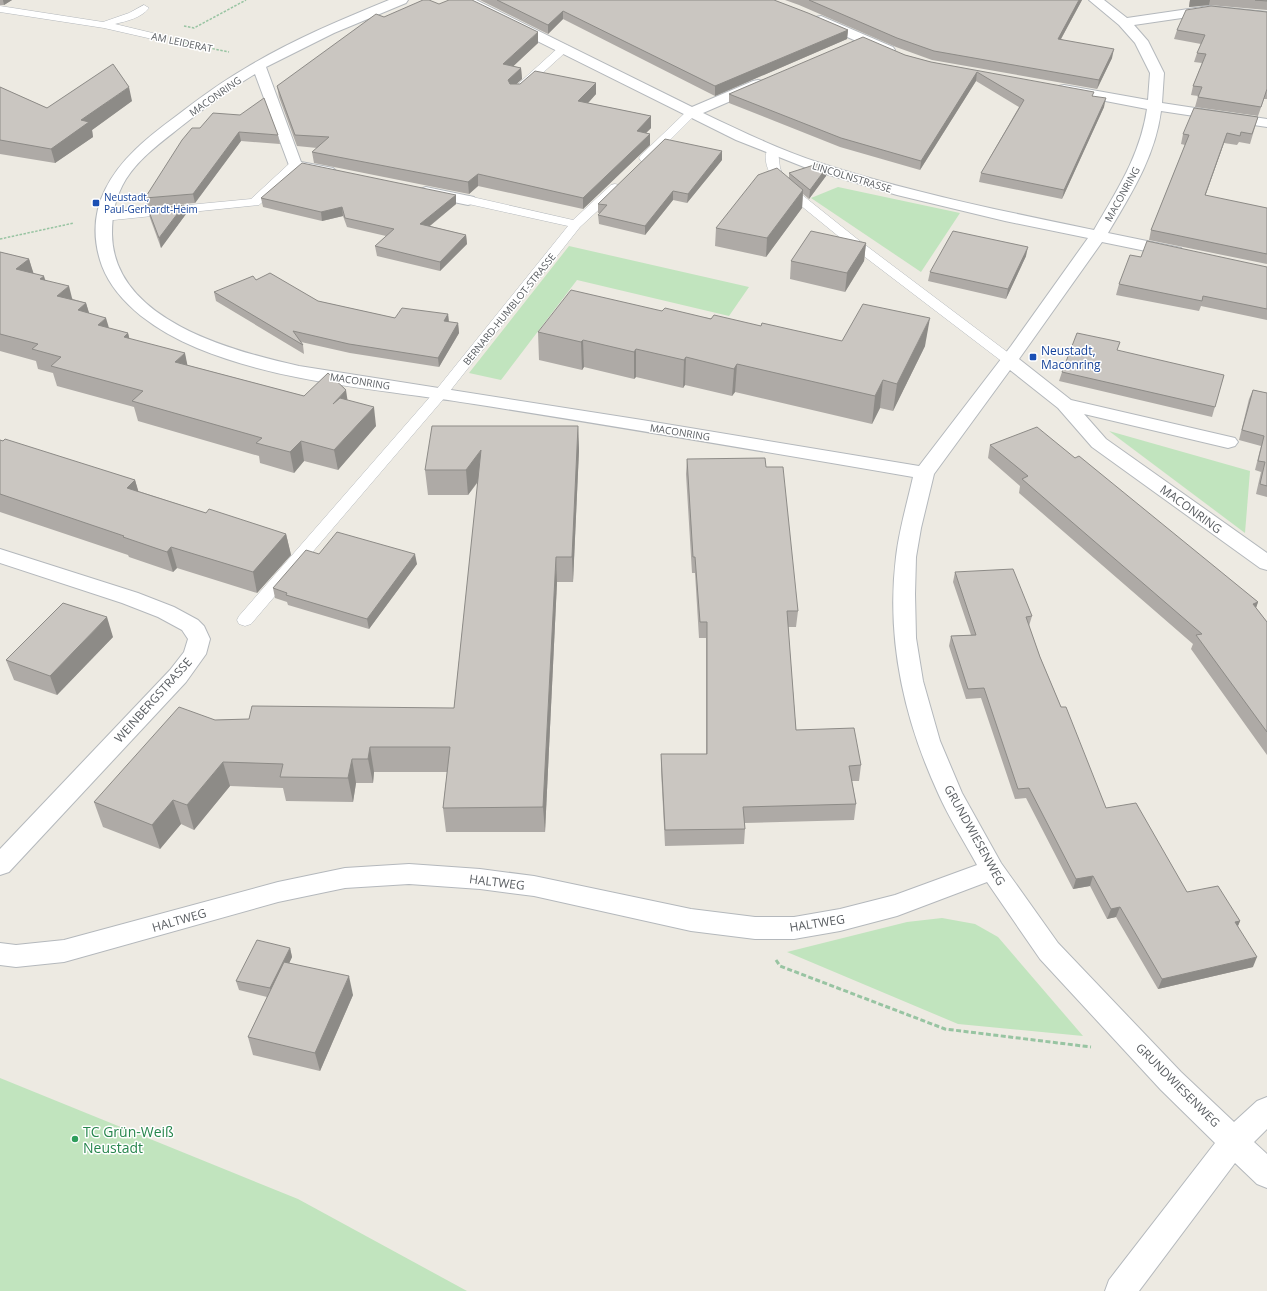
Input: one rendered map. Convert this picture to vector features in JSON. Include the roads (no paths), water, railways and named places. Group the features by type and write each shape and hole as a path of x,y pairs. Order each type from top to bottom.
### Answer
{"street":[{"name":"MACONRING","path":"401,0 332,29 259,66 194,109 140,153 123,173 111,193 104,217 104,246 108,264 118,281 137,304 161,321 190,338 223,351 271,365 323,375 631,423 924,473 1009,360 1098,236 1133,177 1148,141 1155,106 1157,73 1141,41 1124,22 1096,0"},
{"name":"LINCOLNSTRASSE","path":"466,0 692,112 772,150 814,166 897,190 1098,236 1190,255"},
{"path":"1124,22 1209,10 1267,16"},
{"path":"810,15 903,57"},
{"path":"849,45 864,39"},
{"path":"259,66 295,165 340,174"},
{"path":"692,112 770,78"},
{"path":"1049,87 1155,106 1267,123"},
{"path":"415,190 468,200"},
{"name":"MACONRING","path":"1009,360 1065,404 1099,443 1267,563"},
{"name":"MACONRING","path":"1065,404 1228,442"},
{"name":"GRUNDWIESENWEG","path":"924,473 906,557 904,594 905,638 912,681 928,741 950,794 992,870 1049,951 1172,1081 1267,1174"},
{"name":"WEINBERGSTRASSE","path":"0,556 130,598 166,612 190,625 196,631 199,638 195,654 178,676 0,865"},
{"name":"HALTWEG","path":"0,954 16,956 64,951 278,892 345,878 409,874 480,879 534,886 691,920 755,928 794,928 840,920 897,905 992,870"},
{"path":"1120,1291 1234,1141 1267,1110"}],"lane":[{"name":"AM LEIDERAT","path":"104,24 133,15 144,8"},
{"name":"AM LEIDERAT","path":"0,9 104,24 161,38"},
{"path":"516,92 564,48"},
{"path":"638,166 692,112"},
{"path":"772,150 771,162 774,172 782,184 852,241 1009,360"},
{"path":"104,217 254,202 295,165"},
{"name":"BERNARD-HUMBLOT-STRASSE","path":"245,620 441,394 576,224 621,182"},
{"path":"468,200 576,224"}],"place":[{"name":"Neustadt, Paul-Gerhardt-Heim","path":"96,203"},
{"name":"Neustadt, Maconring","path":"1033,357"},
{"name":"TC Grün-Weiß Neustadt","path":"75,1139"}]}
